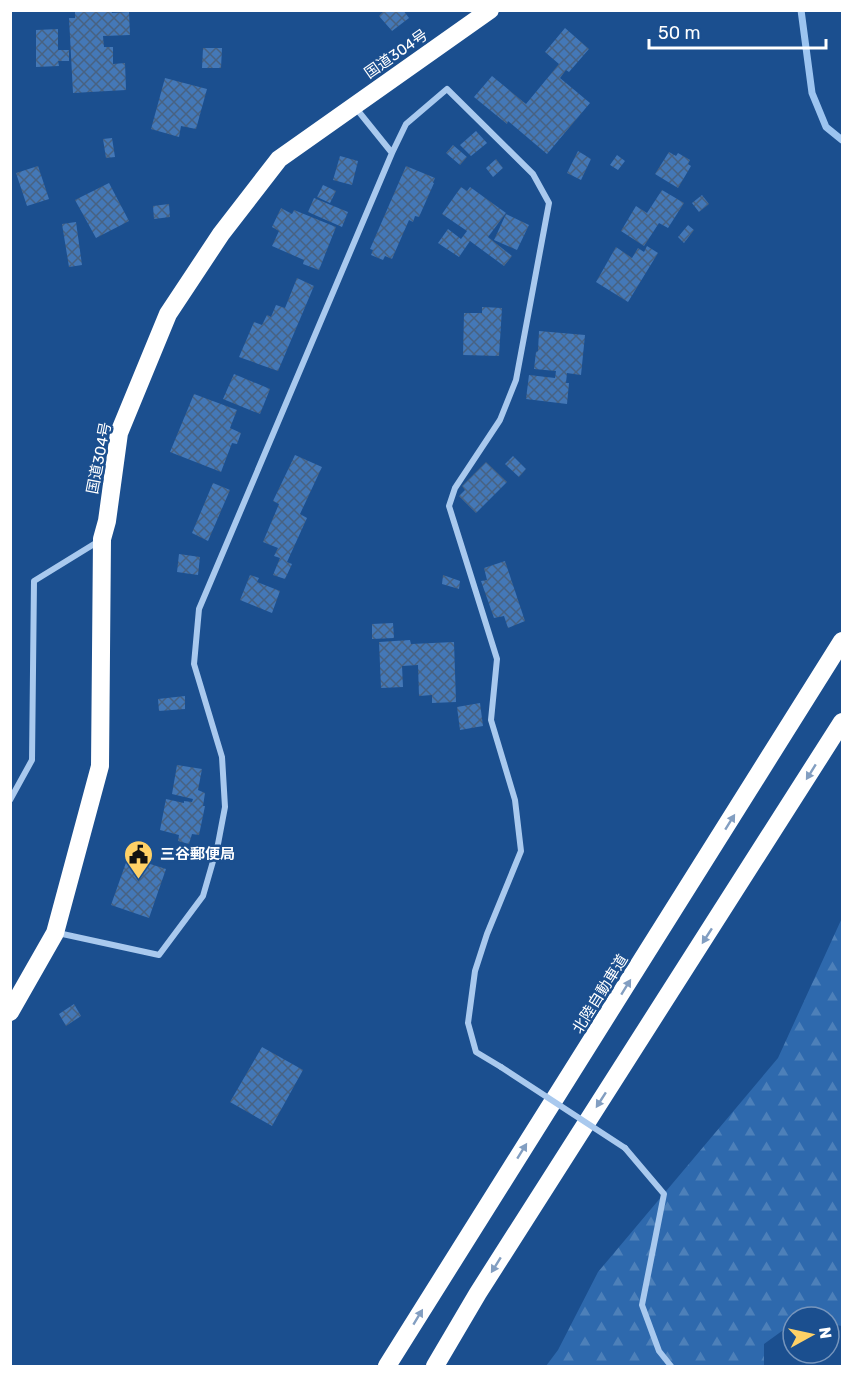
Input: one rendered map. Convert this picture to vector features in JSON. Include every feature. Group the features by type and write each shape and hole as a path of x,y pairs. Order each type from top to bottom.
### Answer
{"highway":[{"name":"国道304号","path":"10,1012 55,933 100,766 102,539 119,433 168,314 221,234 279,159 490,10"},
{"name":"北陸自動車道","path":"387,1366 843,642"},
{"path":"435,1366 516,1233 843,722"}],"street":[{"path":"55,933 159,955 203,896 218,844 225,807 222,757 194,664 199,609 392,153 406,124 447,89 533,174 549,203 516,380 500,420 455,488 449,506 497,659 491,720 515,800 521,851 487,934 475,971 468,1023 476,1052 625,1148 664,1194 642,1305 659,1351 671,1366"},
{"path":"354,105 392,153"},
{"path":"10,800 32,760 34,581 102,539"}],"green space":[{"path":"842,918 842,1326 841,1305 781,1305 781,1332 764,1344 764,1366 546,1366 558,1350 598,1272 778,1058"}],"building":[{"path":"75,10 129,12 130,35 103,36 104,47 113,47 113,64 125,63 126,90 73,93 69,18 75,18"},
{"path":"385,10 403,10 409,18 392,31 379,16"},
{"path":"565,28 589,49 569,72 566,70 560,78 590,103 547,154 508,121 507,124 474,97 492,76 526,104 559,64 545,52"},
{"path":"58,29 58,50 69,50 69,61 58,61 59,66 36,67 36,30"},
{"path":"203,48 222,48 221,68 202,68"},
{"path":"165,78 207,89 196,129 181,126 179,137 151,129"},
{"path":"476,131 487,143 471,156 460,145"},
{"path":"112,138 115,157 106,158 103,139"},
{"path":"453,145 467,157 460,165 446,153"},
{"path":"578,151 591,159 581,180 567,173"},
{"path":"669,152 676,156 678,153 690,160 688,164 691,166 678,188 655,174"},
{"path":"617,155 625,161 618,170 610,165"},
{"path":"340,156 358,161 352,185 333,180"},
{"path":"496,159 503,168 493,177 486,168"},
{"path":"38,166 49,199 27,206 16,173"},
{"path":"406,166 435,178 434,183 419,217 415,216 413,222 409,220 392,259 385,256 383,260 371,255 373,250 370,249"},
{"path":"109,183 129,221 96,238 75,200"},
{"path":"323,185 336,191 330,203 317,197"},
{"path":"461,187 467,191 470,187 506,213 488,237 512,256 504,266 470,241 459,257 438,243 448,229 461,239 467,231 442,214"},
{"path":"662,190 684,203 668,228 659,223 644,246 621,231 636,206 647,213"},
{"path":"702,195 709,204 699,212 692,203"},
{"path":"314,198 348,212 342,227 308,212"},
{"path":"169,204 170,217 154,219 153,206"},
{"path":"281,208 292,214 294,210 336,227 319,270 303,264 304,260 272,246 279,231 272,227"},
{"path":"506,214 529,225 517,250 494,240"},
{"path":"76,222 82,265 69,267 62,224"},
{"path":"688,225 694,230 684,243 678,237"},
{"path":"647,246 658,253 628,302 596,282 616,247 632,258 638,248 644,252"},
{"path":"297,278 314,286 278,371 239,357 254,322 262,325 267,315 271,317 276,305 285,308"},
{"path":"482,307 502,308 499,356 463,355 464,313 482,313"},
{"path":"539,331 585,335 581,375 567,373 566,383 569,383 567,404 526,399 529,375 555,378 556,371 534,369"},
{"path":"234,374 270,389 260,414 223,399"},
{"path":"194,394 237,410 230,428 241,433 237,444 232,443 221,472 170,452"},
{"path":"295,455 322,467 300,514 307,518 287,562 292,564 285,579 273,575 280,558 274,556 278,548 263,542 279,504 273,501"},
{"path":"513,456 526,469 519,477 505,464"},
{"path":"486,462 507,482 476,513 459,496 465,490 462,486"},
{"path":"213,483 230,490 208,541 192,533"},
{"path":"179,554 200,557 198,575 177,572"},
{"path":"505,561 525,621 508,628 504,616 494,618 481,581 487,580 484,568"},
{"path":"250,575 259,578 257,582 280,591 272,613 240,600"},
{"path":"443,575 460,581 459,589 442,584"},
{"path":"393,623 394,638 372,639 372,624"},
{"path":"410,640 411,644 454,642 456,702 432,703 432,695 419,696 418,665 402,666 403,687 381,688 379,642"},
{"path":"185,696 185,709 159,711 158,699"},
{"path":"480,703 483,726 460,730 457,707"},
{"path":"177,765 202,769 198,790 205,793 203,806 205,806 199,835 192,834 189,844 178,841 179,835 160,830 166,799 184,803 184,801 192,802 193,799 172,794"},
{"path":"128,857 166,869 149,918 111,905"},
{"path":"74,1004 81,1016 66,1026 59,1014"},
{"path":"262,1047 303,1070 272,1126 230,1102"}],"waterway":[{"path":"801,10 812,93 826,127 842,140"}],"place":[{"name":"三谷郵便局","path":"139,880"}]}
